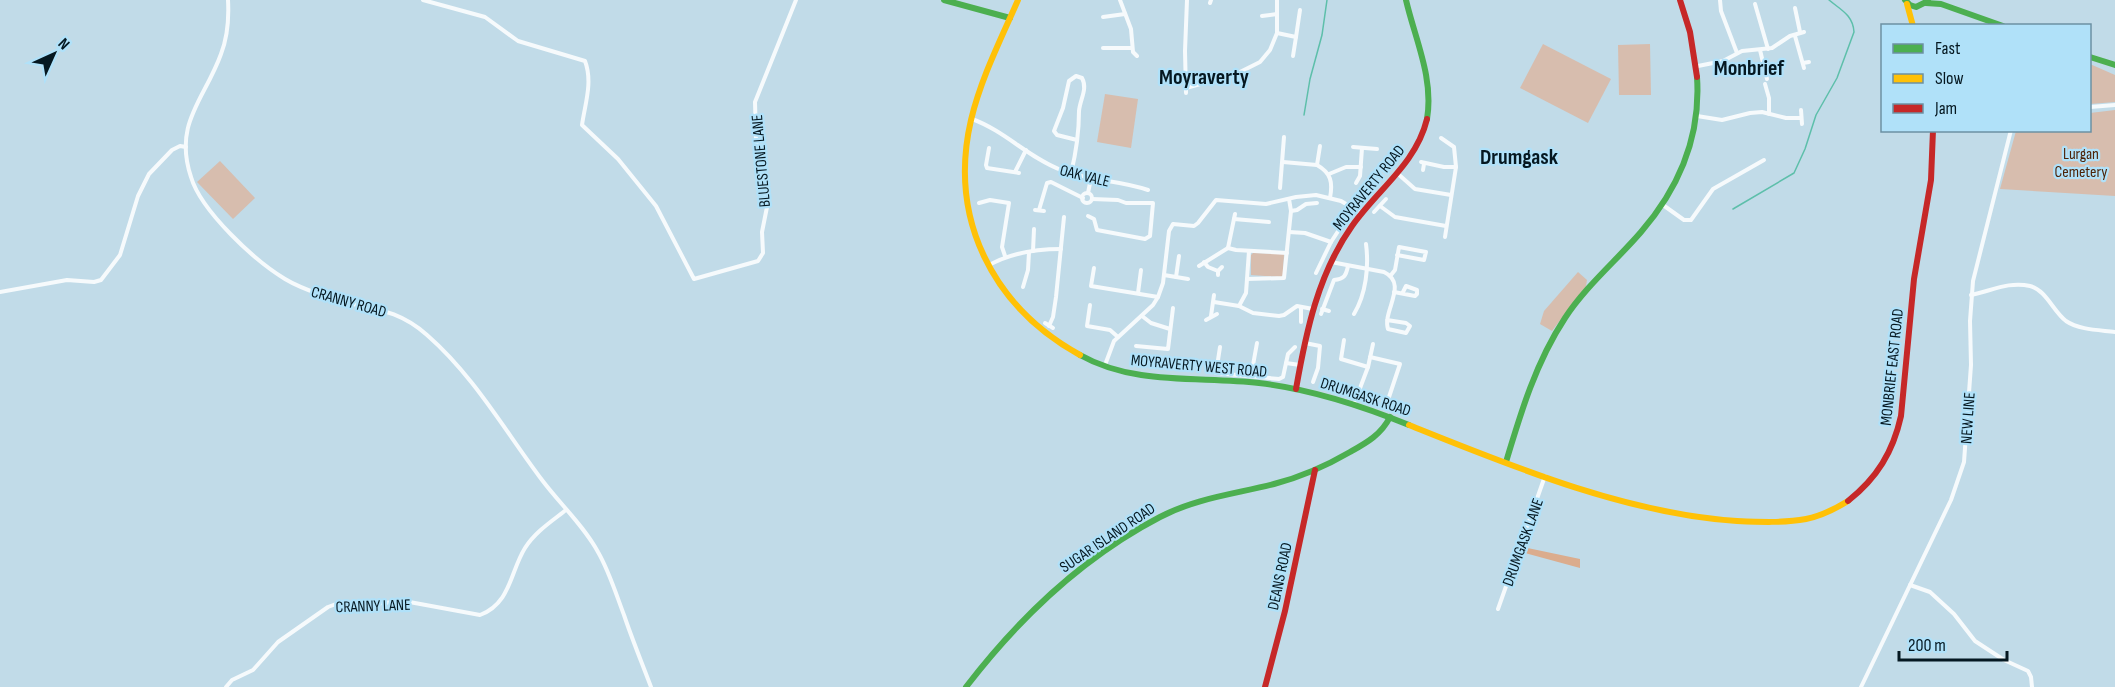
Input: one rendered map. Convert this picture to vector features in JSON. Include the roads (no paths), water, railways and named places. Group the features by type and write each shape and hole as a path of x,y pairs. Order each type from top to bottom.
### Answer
{"street":[{"name":"CRANNY ROAD","path":"228,0 225,40 221,54 192,112 186,147 190,176 203,202 224,226 286,280 328,298 381,309 401,316 428,336 478,391 526,458 596,548 604,562 651,687"},
{"name":"BLUESTONE LANE","path":"423,0 485,17 518,41 585,61 589,72 589,82 582,125 618,159 656,206 694,279 758,261 763,253 762,232 766,207 756,139 755,102 796,0"},
{"path":"944,0 1010,18"},
{"name":"MOYRAVERTY WEST ROAD","path":"1018,0 972,119 965,169 967,196 974,231 988,265 1011,301 1035,327 1051,339 1073,353 1104,366 1129,373 1153,376 1245,381 1296,389"},
{"path":"1120,0 1131,29 1132,48 1137,56"},
{"path":"1186,93 1187,0"},
{"path":"1186,88 1248,69 1260,62 1270,50 1277,33 1276,0"},
{"name":"MOYRAVERTY ROAD","path":"1296,389 1318,290 1331,262 1361,213 1413,155 1427,124 1428,81 1406,0"},
{"path":"1506,462 1530,387 1546,348 1565,317 1631,243 1662,205 1678,179 1694,135 1699,87 1698,66 1692,36 1680,0"},
{"path":"1720,0 1726,31 1737,54"},
{"path":"1905,1 1915,7 1939,2 1998,24"},
{"path":"1905,1 1913,24"},
{"path":"1913,24 1916,13 1926,3"},
{"path":"1755,4 1759,11 1768,49"},
{"path":"1293,56 1301,22 1300,10"},
{"path":"1698,66 1723,61 1747,50 1778,46 1786,39 1802,32 1796,10 1802,11"},
{"path":"1103,17 1125,14"},
{"path":"1262,16 1277,14"},
{"path":"1277,33 1296,37"},
{"path":"1795,36 1803,66 1809,62"},
{"path":"1103,48 1132,48"},
{"path":"1760,50 1768,84 1769,114"},
{"path":"2091,57 2115,65"},
{"path":"1071,173 1077,140 1079,108 1085,83 1082,78 1076,76 1069,81 1063,108 1054,131 1057,135 1077,140"},
{"path":"2091,108 2115,105"},
{"path":"1801,110 1802,124"},
{"path":"1697,116 1722,120 1750,113 1801,118"},
{"name":"OAK VALE","path":"972,119 985,124 1051,166 1091,178 1148,190"},
{"name":"MONBRIEF EAST ROAD","path":"1426,432 1545,476 1640,506 1708,520 1769,522 1815,517 1831,511 1854,496 1879,472 1888,458 1899,430 1913,288 1932,183 1933,132"},
{"name":"NEW LINE","path":"1861,687 1951,500 1964,462 1971,365 1971,295 2010,132"},
{"path":"1280,188 1284,137"},
{"path":"1441,138 1454,147 1456,167 1445,237"},
{"path":"0,292 68,280 94,282 101,280 120,255 138,196 149,174 172,150 180,146 186,147"},
{"path":"1317,165 1320,146"},
{"path":"1353,147 1377,149"},
{"path":"989,148 987,168 1017,172 1026,150"},
{"path":"1356,183 1360,176 1362,148"},
{"path":"1662,205 1684,220 1690,220 1713,189 1764,160"},
{"path":"1283,162 1317,165 1329,174 1332,185 1330,198"},
{"path":"1423,170 1423,163 1456,167"},
{"path":"1329,174 1346,167 1361,167"},
{"path":"1397,173 1415,189 1451,195"},
{"path":"1083,198 1084,194 1088,193 1091,178"},
{"path":"1039,210 1047,183 1051,182 1087,202 1092,199 1153,203 1150,236 1145,239 1097,230 1095,219 1088,216"},
{"path":"1088,193 1092,195 1092,199"},
{"path":"1104,366 1110,348 1158,297 1164,275 1169,231 1176,223 1194,225 1198,223 1216,200 1266,204 1310,195 1330,198 1354,207 1361,213"},
{"path":"1247,279 1284,278 1291,211 1289,198"},
{"path":"1374,213 1386,199"},
{"path":"979,202 990,200 1009,202 1002,248 1005,256"},
{"path":"1291,211 1315,203 1313,209"},
{"path":"1380,206 1395,217 1446,226"},
{"path":"1228,248 1234,216 1267,222 1265,215"},
{"path":"1316,273 1331,242 1348,216"},
{"path":"1338,218 1345,222"},
{"path":"1049,326 1056,297 1062,219"},
{"path":"1023,287 1034,229"},
{"path":"1289,232 1305,232 1331,242"},
{"path":"1362,312 1355,312 1363,291 1367,269 1366,244"},
{"path":"1391,275 1395,270 1397,255 1399,247 1426,252 1424,260 1397,255"},
{"path":"1199,266 1228,248 1287,253"},
{"path":"988,265 1005,256 1060,249"},
{"path":"1239,306 1246,293 1249,251"},
{"path":"1176,277 1179,256"},
{"path":"1204,262 1208,267 1219,271"},
{"path":"1331,262 1391,275 1395,283 1388,320 1388,329 1406,333 1409,331 1410,326 1406,323 1388,320"},
{"path":"1313,263 1318,266"},
{"path":"1329,311 1322,311 1334,280 1341,280 1346,276 1348,266"},
{"path":"1094,268 1091,286 1158,297"},
{"path":"1138,293 1141,270"},
{"path":"1164,275 1188,279"},
{"path":"1971,295 2011,285 2030,286 2040,291 2069,323 2115,332"},
{"path":"1394,292 1403,292"},
{"path":"1211,316 1214,295"},
{"path":"1214,302 1239,306 1253,313 1279,316 1296,306 1313,309"},
{"path":"1090,305 1087,326 1110,330 1119,337"},
{"path":"1300,322 1301,307"},
{"path":"1136,346 1168,349 1173,308"},
{"path":"1206,320 1217,314"},
{"path":"1142,316 1151,323 1170,329"},
{"path":"1349,345 1343,342 1341,359 1368,367"},
{"path":"1251,376 1257,343"},
{"path":"1305,343 1320,346 1318,368 1313,382"},
{"path":"1354,404 1368,367 1373,344"},
{"path":"1221,350 1216,374 1282,379 1288,354 1292,348"},
{"path":"1370,357 1401,364 1387,403 1383,402"},
{"path":"1286,363 1300,365"},
{"path":"1350,392 1348,388 1359,390"},
{"name":"DRUMGASK ROAD","path":"1296,389 1354,404 1426,432"},
{"name":"SUGAR ISLAND ROAD","path":"966,687 1021,621 1044,599 1112,546 1172,511 1203,499 1264,486 1315,470 1376,437 1386,427 1390,417"},
{"name":"DEANS ROAD","path":"1265,687 1285,611 1315,470"},
{"name":"DRUMGASK LANE","path":"1498,609 1545,476"},
{"name":"CRANNY LANE","path":"226,687 232,680 253,670 278,642 328,607 336,604 364,605 404,601 480,615 491,611 505,593 525,547 548,523 566,510"},
{"path":"1911,585 1929,592 1954,614 1976,641 2004,660 2028,671 2032,687"}],"waterway":[{"path":"1304,115 1310,79 1322,35 1327,0"},
{"path":"1733,209 1794,173 1816,115 1837,78 1854,32 1849,17 1829,0"}],"district":[{"name":"Monbrief","path":"1749,67"},
{"name":"Moyraverty","path":"1204,76"},
{"name":"Drumgask","path":"1519,156"}],"park label":[{"name":"Lurgan Cemetery","path":"2081,162"}]}
